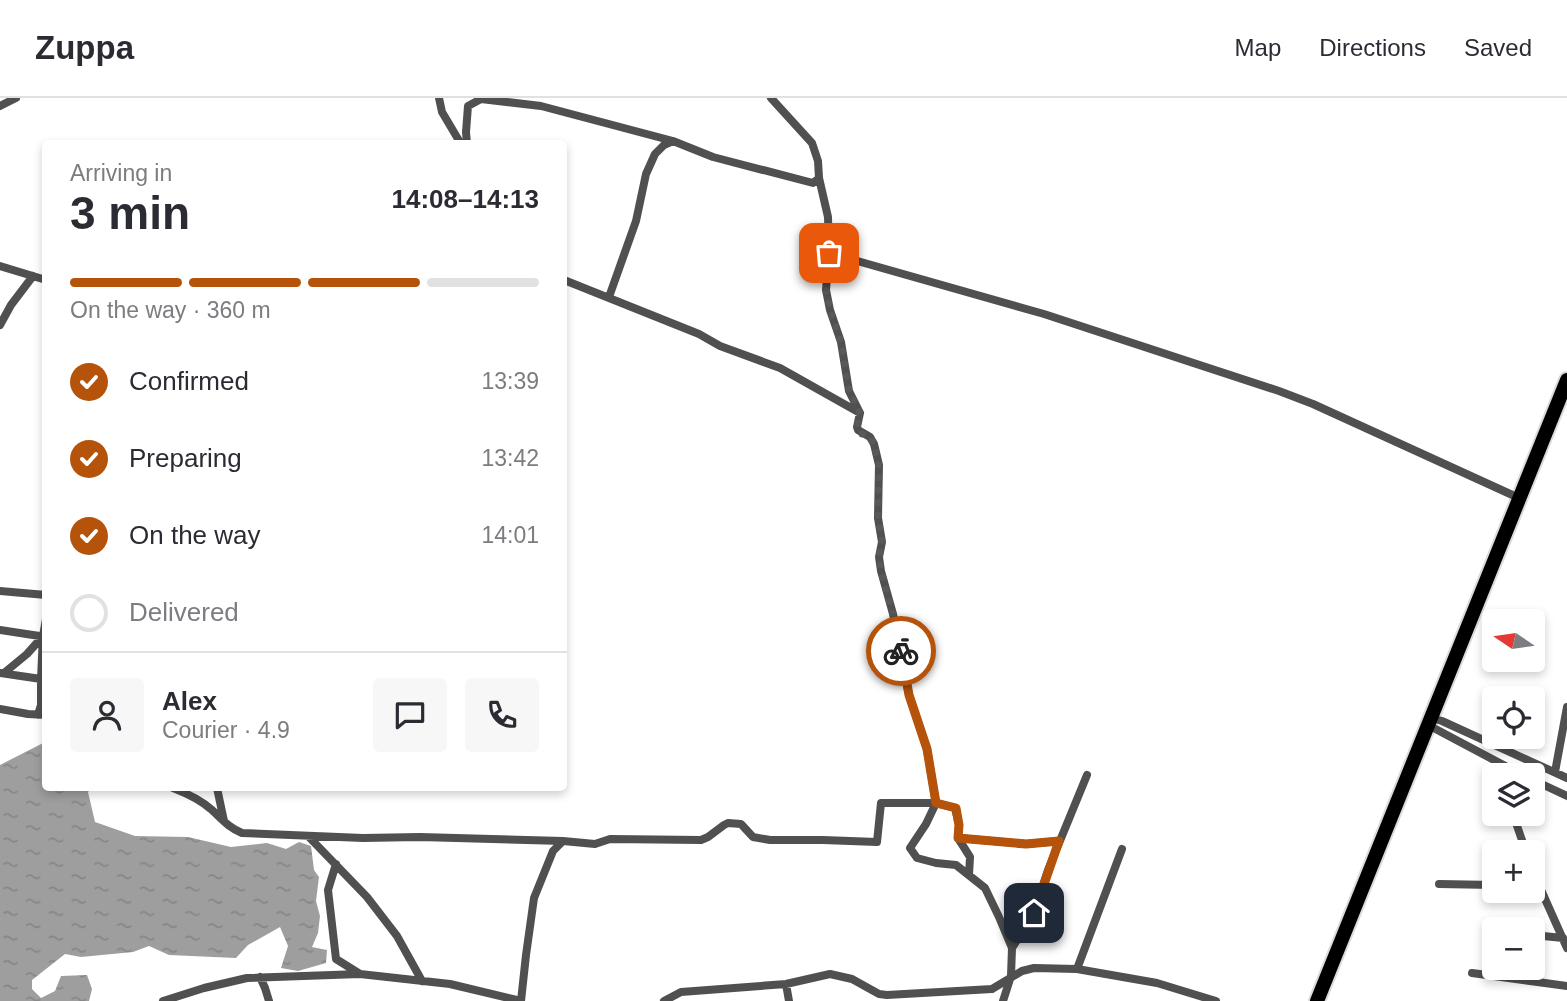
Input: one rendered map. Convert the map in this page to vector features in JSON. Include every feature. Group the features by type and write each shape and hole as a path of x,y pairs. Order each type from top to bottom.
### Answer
{"highway":[{"path":"1317,998 1567,380"}],"street":[{"path":"0,106 16,98"},
{"path":"439,98 443,112 459,140"},
{"path":"771,98 812,143 818,161 828,216 826,290 841,342 849,391 860,413 857,427 860,433 870,437 874,444 879,466 881,571 893,614 909,695 927,749 936,803 910,848 916,858 956,865 985,888 1012,948 1011,976 1003,1001"},
{"path":"467,140 468,106 481,99 552,108 673,141 713,157 782,176 813,183 819,178"},
{"path":"609,297 636,221 646,174 654,154 673,141"},
{"path":"829,253 1044,314 1279,391 1519,498"},
{"path":"0,266 42,279"},
{"path":"0,325 33,276"},
{"path":"567,281 699,334 720,346 780,368 860,413"},
{"path":"0,591 42,595"},
{"path":"0,630 42,637"},
{"path":"2,673 42,639"},
{"path":"2,673 42,679"},
{"path":"0,709 42,715 42,692"},
{"path":"1555,772 1567,707"},
{"path":"1429,722 1442,721 1567,778"},
{"path":"1429,722 1496,763"},
{"path":"1012,948 1034,913 1059,841 1087,775"},
{"path":"1545,786 1567,796"},
{"path":"179,791 210,808 228,827 242,833 363,838 420,836 594,844 610,839 701,840 728,823 741,824 753,837 770,840 877,842 881,803 936,803 956,808 958,838 970,857 969,874"},
{"path":"218,791 224,821"},
{"path":"308,836 367,897 397,936 422,981"},
{"path":"958,838 1026,844 1059,841"},
{"path":"163,1001 247,978 360,974 450,984 521,1001 534,898 553,851 563,841"},
{"path":"1077,969 1122,849"},
{"path":"336,864 328,890 336,959 360,974"},
{"path":"1439,884 1482,885"},
{"path":"1545,903 1567,948"},
{"path":"1545,936 1563,938"},
{"path":"664,1001 681,992 786,984 830,974 852,979 879,994 992,989 1029,968 1077,969 1157,983 1216,1001"},
{"path":"1472,973 1567,986"},
{"path":"260,977 269,1001"},
{"path":"786,984 789,1001"},
{"path":"1187,1001 1194,993"}],"water":[{"path":"42,744 42,791 89,791 95,822 135,836 188,837 231,847 267,843 286,849 299,842 311,846 314,870 319,877 316,901 320,916 318,933 312,947 327,950 326,963 298,971 281,968 288,946 280,927 248,945 236,958 169,955 149,946 133,952 81,957 65,954 32,980 32,989 41,998 55,991 61,976 87,975 92,989 89,1001 0,1001 0,765"}],"way so far":[{"path":"829,253 826,290 841,342 849,391 860,413 857,427 860,433 870,437 874,444 879,466 878,518 882,542 879,557 901,651"}],"route":[{"path":"901,651 909,695 927,749 936,803 956,808 958,838 1026,844 1059,841 1034,913"}]}
